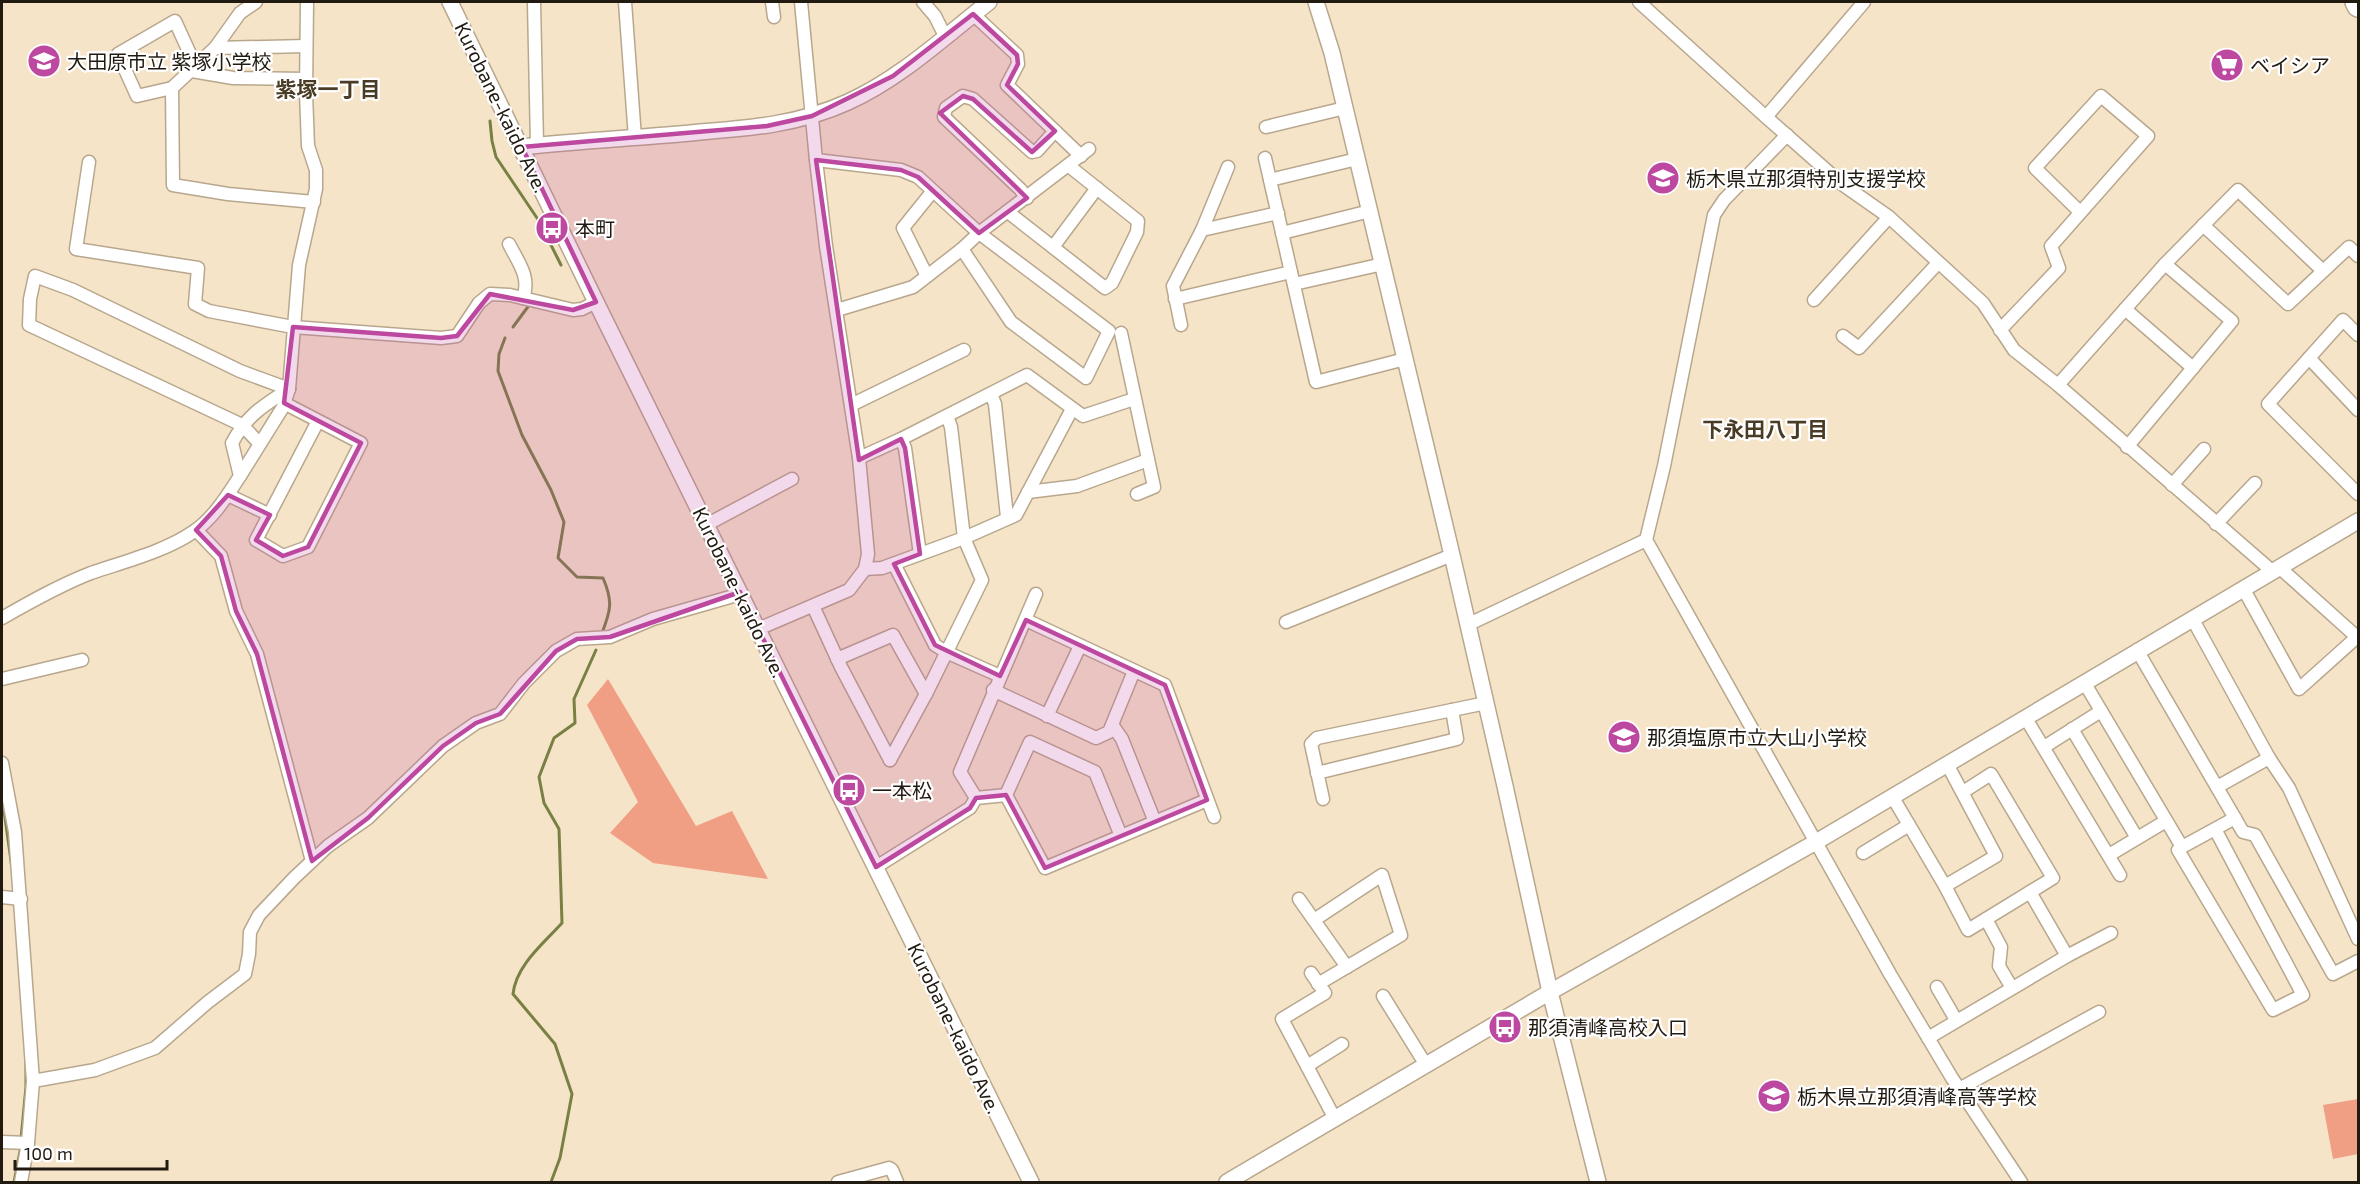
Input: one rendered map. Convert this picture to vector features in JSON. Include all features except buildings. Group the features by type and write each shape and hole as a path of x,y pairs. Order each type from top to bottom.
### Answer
{"highway":[{"path":"2356,2 2358,6"}],"street":[{"path":"194,69 175,21 118,54 137,96 172,88 194,69 215,48 240,13 256,2"},
{"path":"2,618 31,601 89,574 144,555 196,530 228,495 284,403 289,389 299,265 316,189 315,170 308,146 306,46 308,2"},
{"name":"Kurobane-kaido Ave.","path":"450,2 530,146 596,302 1031,1182"},
{"path":"534,2 530,146 767,126 812,116 870,91 945,38 989,2"},
{"path":"625,2 635,138"},
{"path":"772,2 774,17"},
{"path":"758,629 849,590 865,569 868,554 859,458 826,246 801,2"},
{"path":"923,2 935,16 945,38"},
{"path":"1316,2 1346,108 1452,555 1550,992 1598,1182"},
{"path":"1639,2 1842,184 1889,217 1983,303 2014,350 2058,385 2216,524 2358,637 2299,689 2243,588"},
{"path":"1766,117 1864,2"},
{"path":"837,310 913,287 979,233 1085,153 1055,131 1007,85 1018,64 1017,55 973,14"},
{"path":"215,48 306,46"},
{"path":"194,69 233,78 306,79"},
{"path":"172,88 173,185 228,194 314,202"},
{"path":"1027,198 944,117 946,108 963,96 973,99 1032,152 1038,151 1055,131"},
{"path":"2000,330 2059,268 2051,246 2148,136 2101,96 2035,168 2080,212"},
{"path":"1266,127 1346,108"},
{"path":"1787,135 1724,200 1714,215 1664,466 1646,540 1842,891 1959,1089 2021,1182"},
{"path":"1265,158 1316,382 1405,359"},
{"path":"1270,180 1358,159"},
{"path":"816,160 901,170 918,177 979,233 1109,330 1086,378 1011,322 962,249"},
{"path":"89,162 76,249 198,268 195,304 209,311 293,327 441,338 457,336 479,303 490,294 498,293 573,310 582,309 596,302"},
{"path":"1008,212 1105,288 1112,283 1137,231 1138,221 1069,166"},
{"path":"1181,325 1173,286 1202,230 1228,167"},
{"path":"1053,247 1097,188"},
{"path":"2058,385 2165,264 2238,190 2323,271"},
{"path":"927,276 903,228 932,192"},
{"path":"1282,233 1370,211"},
{"path":"1202,230 1278,213"},
{"path":"1814,300 1889,217"},
{"path":"2204,225 2288,304 2349,247 2358,256"},
{"path":"509,243 526,279 527,287 523,298"},
{"path":"1843,336 1859,348 1938,263"},
{"path":"1175,299 1383,264"},
{"path":"2127,447 2232,321 2165,264"},
{"path":"259,443 242,425 29,325 30,298 35,276 74,290 240,371 289,389"},
{"path":"2125,309 2193,368"},
{"path":"2358,334 2343,320 2268,404 2358,494"},
{"path":"1121,333 1154,487 1137,494"},
{"path":"851,405 964,350"},
{"path":"2309,358 2358,410"},
{"path":"859,458 1027,375 1083,416 1134,399"},
{"path":"240,476 232,443 242,425 250,416 289,389"},
{"path":"991,394 995,404 1007,517"},
{"path":"284,403 361,443 308,547 283,556 256,540 318,421"},
{"path":"865,569 882,568 894,564 964,538 1007,517 1016,515 1072,409"},
{"path":"813,606 837,659 890,760 926,694 982,580 964,538 951,427 947,416"},
{"path":"901,439 905,448 920,554"},
{"path":"2172,485 2204,449"},
{"path":"1028,492 1077,486 1148,460"},
{"path":"706,525 792,479"},
{"path":"2216,524 2255,483"},
{"path":"228,495 270,515"},
{"path":"1227,1182 1550,992 1815,842 2358,521"},
{"path":"196,530 221,556 236,611 258,654 312,861"},
{"path":"1467,625 1646,540"},
{"path":"1286,622 1452,555"},
{"path":"894,564 935,645 1000,676"},
{"path":"33,1081 95,1070 155,1048 208,1002 245,974 250,932 259,915 312,861 328,846 368,818 443,746 476,723 500,714 524,683 556,651 577,639 610,637 653,619 730,597 740,592"},
{"path":"976,798 960,772 993,690 1036,594"},
{"path":"2193,618 2269,758 2289,788 2358,939"},
{"path":"1026,620 1166,685 1214,817"},
{"path":"837,659 893,635 926,694"},
{"path":"1047,716 1080,646"},
{"path":"2137,650 2243,832 2256,835 2333,974 2358,961"},
{"path":"2,679 82,660"},
{"path":"993,690 1096,738 1109,732 1113,726 1134,671"},
{"path":"2084,682 2182,847"},
{"path":"1323,799 1311,744 1317,738 1486,703"},
{"path":"1317,774 1457,740 1452,710"},
{"path":"2044,747 2101,711"},
{"path":"2025,717 2120,875"},
{"path":"1113,726 1122,739 1155,822"},
{"path":"2072,729 2137,838"},
{"path":"1006,795 1030,742 1095,772 1121,836"},
{"path":"2217,787 2269,758"},
{"path":"2,764 15,832 33,1081 21,1182"},
{"path":"1945,886 1996,856 1947,764"},
{"path":"1892,796 1968,930 2053,878 1991,774 1963,792"},
{"path":"976,798 1006,795"},
{"path":"1006,795 1045,868 1207,800"},
{"path":"876,867 970,808 976,798"},
{"path":"2215,830 2303,995 2273,1010 2178,850 2235,818"},
{"path":"2109,855 2166,821"},
{"path":"1863,853 1909,825"},
{"path":"1314,920 1382,875 1401,935 1347,967 1315,978 1325,993 1282,1019 1335,1119"},
{"path":"2030,892 2067,956"},
{"path":"2,897 21,899"},
{"path":"1299,899 1347,967"},
{"path":"1986,919 2001,946 1999,966 2012,988"},
{"path":"1928,1038 2067,956 2111,933"},
{"path":"1937,987 1956,1020"},
{"path":"1383,996 1426,1065"},
{"path":"1959,1089 2099,1012"},
{"path":"1307,1066 1342,1044"},
{"path":"2,1142 24,1142"},
{"path":"838,1182 889,1168 897,1182"}],"highlighted area":[{"path":"973,14 1017,55 1018,64 1007,85 1055,131 1032,152 973,99 963,96 940,113 1027,198 979,233 918,177 901,170 816,160 859,460 901,439 905,448 920,554 894,564 935,645 1000,676 1026,620 1165,685 1207,800 1045,868 1006,795 976,798 970,808 876,867 740,592 610,637 577,639 556,651 500,714 476,723 443,746 368,818 312,861 257,654 236,611 221,556 196,530 228,495 270,515 256,540 283,556 308,547 361,443 284,403 293,327 441,338 457,336 490,294 573,310 596,302 522,147 767,126 812,116 893,76"}],"shaded area":[{"path":"608,679 696,826 732,811 768,879 653,863 610,833 638,802 587,705"},
{"path":"2358,1099 2358,1154 2333,1159 2323,1105"}],"waterway":[{"path":"490,121 496,157 539,221 561,265"},
{"path":"513,327 530,304"},
{"path":"505,338 499,354 498,371 522,435 551,490 564,522 558,558 577,577 603,578 606,586 610,606 602,633"},
{"path":"551,1182 560,1158 572,1094 555,1044 513,994 515,983 525,964 562,923 559,829 544,803 539,777 554,738 575,723 574,699 596,650"},
{"path":"2,796 12,868"},
{"path":"21,1139 26,1062"},
{"path":"14,1182 21,1146"}],"place":[{"name":"大田原市立 紫塚小学校","path":"44,61"},
{"name":"ベイシア","path":"2227,65"},
{"name":"栃木県立那須特別支援学校","path":"1663,178"},
{"name":"本町","path":"552,228"},
{"name":"那須塩原市立大山小学校","path":"1624,737"},
{"name":"一本松","path":"849,790"},
{"name":"那須清峰高校入口","path":"1505,1027"},
{"name":"栃木県立那須清峰高等学校","path":"1774,1096"}],"district":[{"name":"紫塚一丁目","path":"328,88"},
{"name":"下永田八丁目","path":"1765,428"}]}
